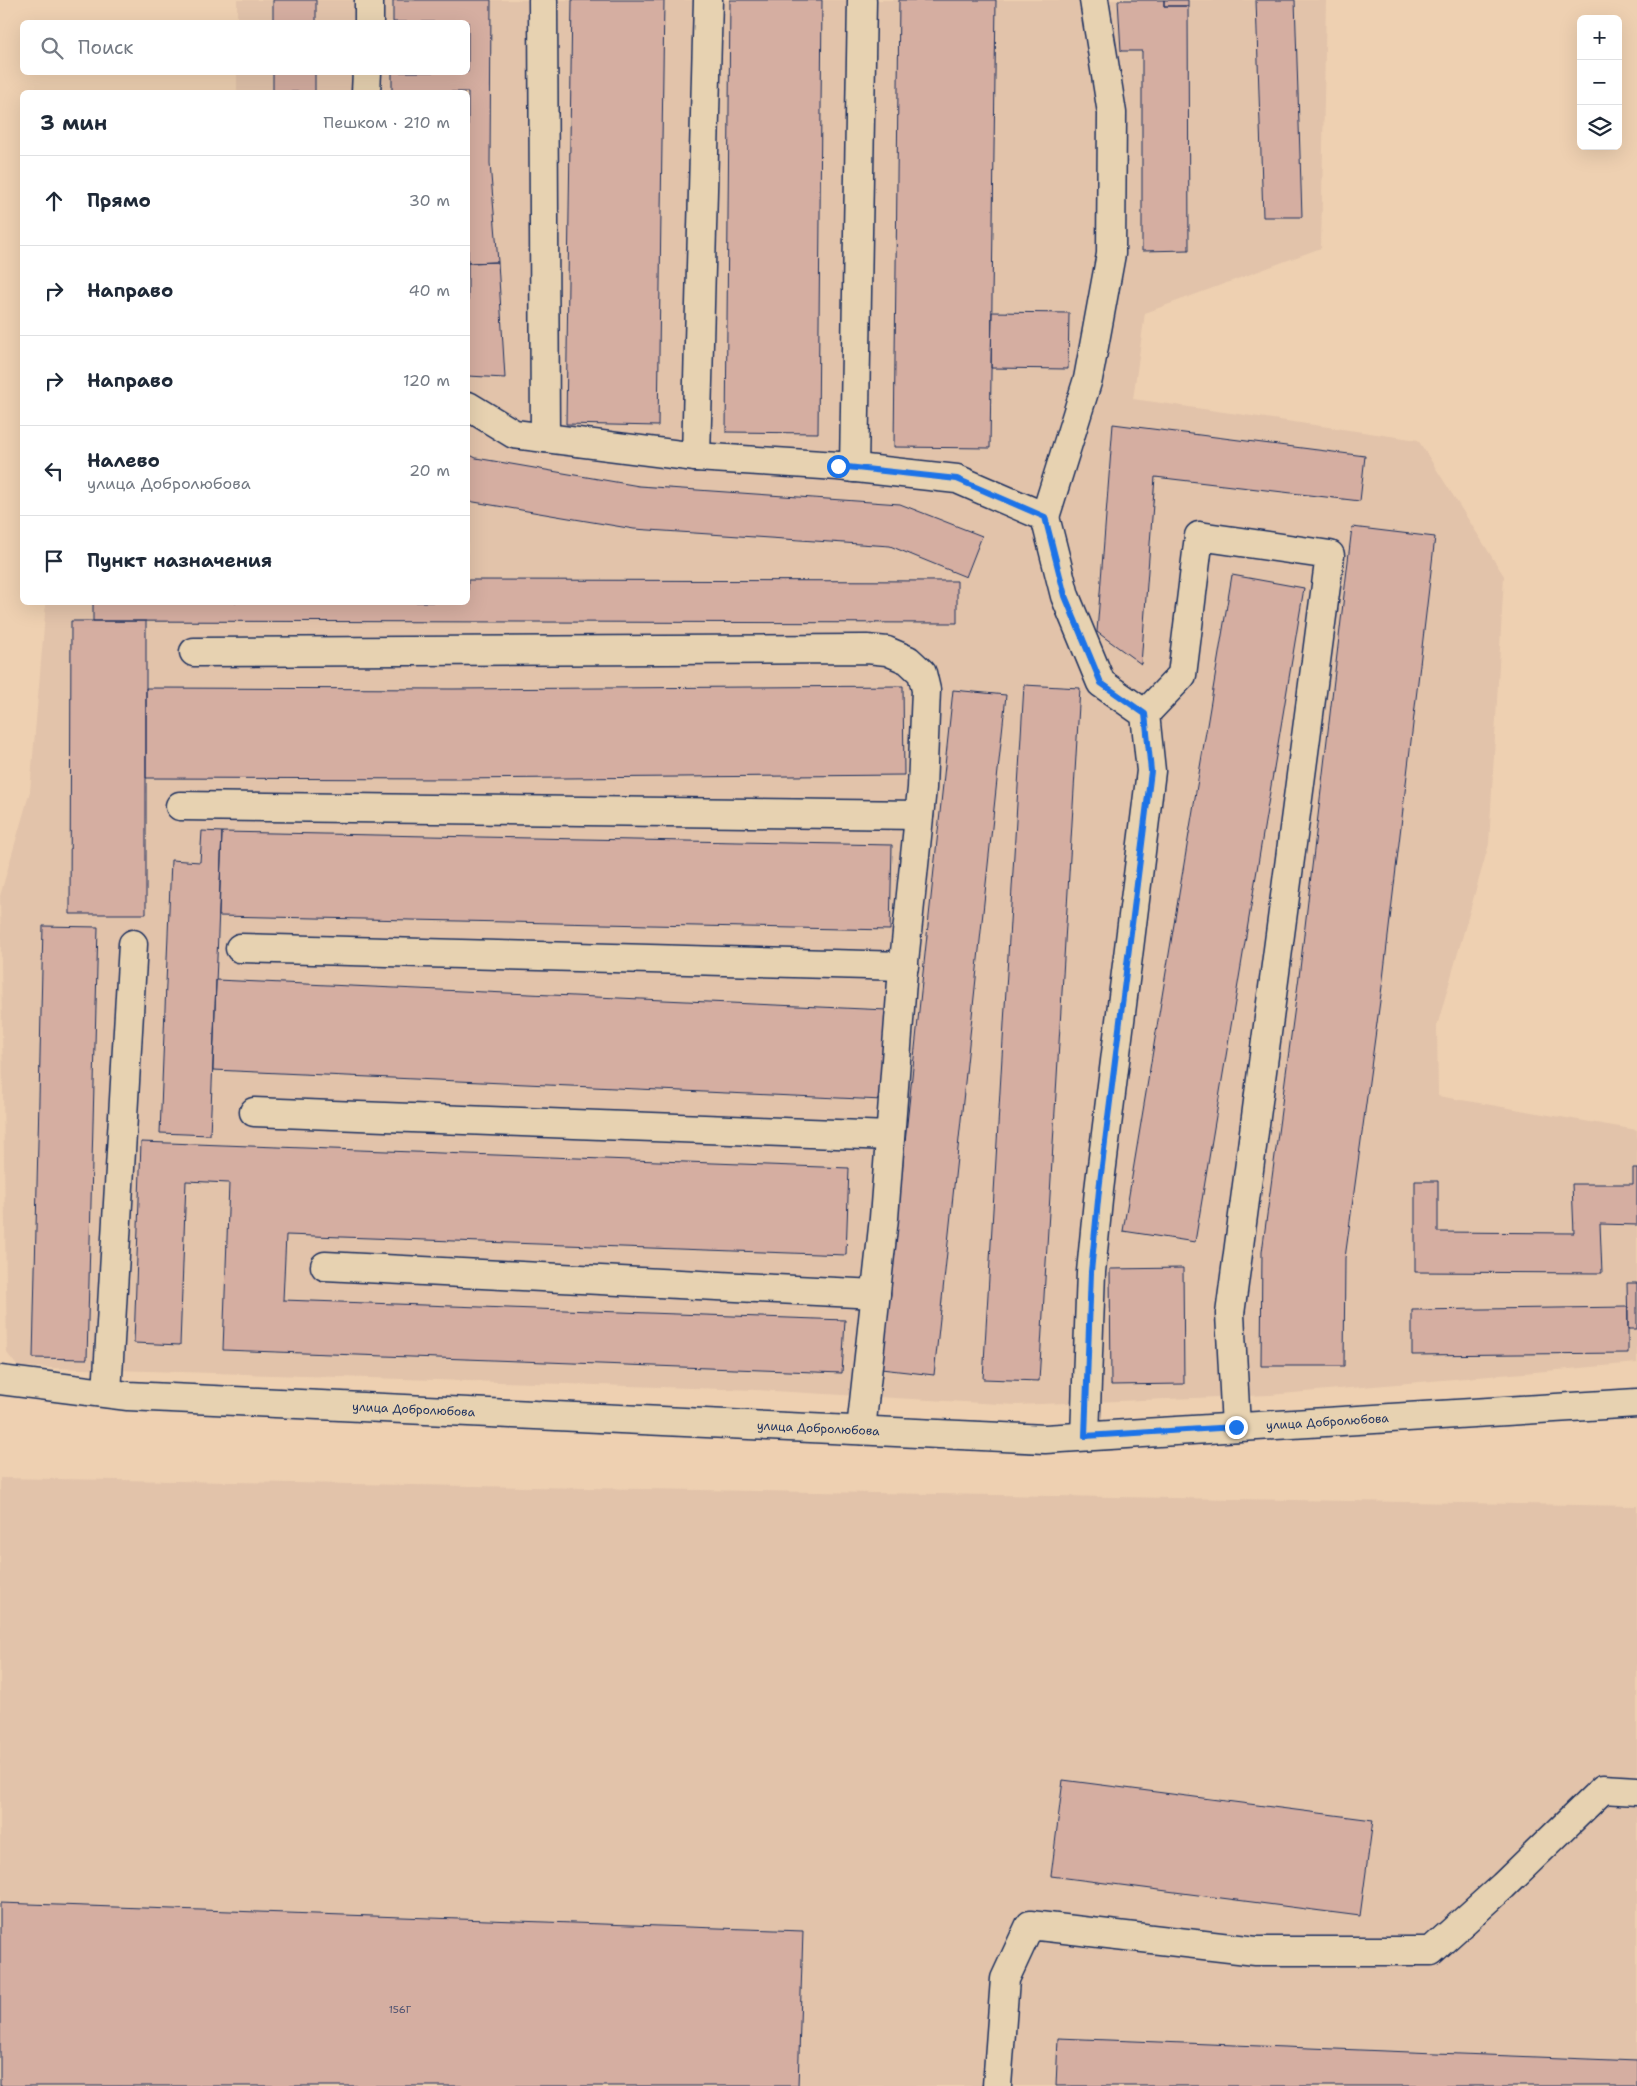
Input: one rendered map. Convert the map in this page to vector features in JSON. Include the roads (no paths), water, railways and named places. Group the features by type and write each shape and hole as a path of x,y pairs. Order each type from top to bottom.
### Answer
{"street":[{"path":"368,20 369,0"},
{"path":"544,0 545,438"},
{"path":"696,457 708,0"},
{"path":"854,468 862,0"},
{"path":"1085,1436 1091,1272 1099,1190 1151,771 1145,714 1101,683 1065,596 1045,517 1088,379 1111,254 1112,113 1094,0"},
{"path":"366,90 367,75"},
{"path":"470,407 514,434 696,457 854,468 957,479 1045,517"},
{"path":"1145,714 1182,675 1199,536 1330,555 1232,1305 1236,1427"},
{"path":"194,652 867,649 887,651 908,660 922,673 926,690 919,814 876,1294 861,1430"},
{"path":"180,806 919,814"},
{"path":"107,1393 133,944"},
{"path":"240,948 904,966"},
{"path":"254,1112 890,1136"},
{"path":"325,1266 876,1294"},
{"name":"улица Добролюбова","path":"0,1380 148,1397 1045,1439 1637,1403"},
{"path":"997,2086 1005,1979 1030,1925 1256,1950 1431,1950 1503,1886 1603,1789 1637,1791"}]}
